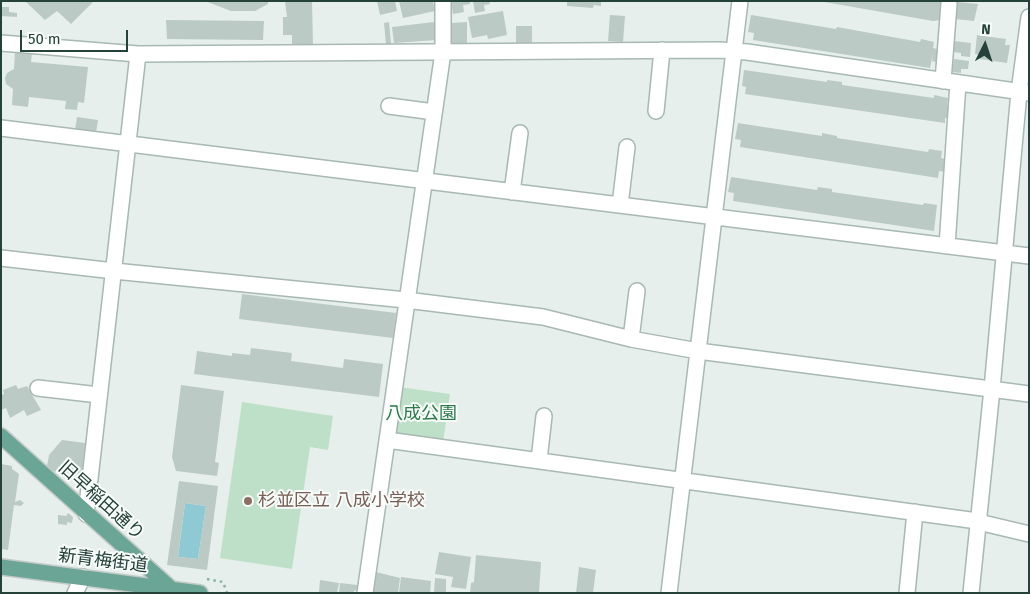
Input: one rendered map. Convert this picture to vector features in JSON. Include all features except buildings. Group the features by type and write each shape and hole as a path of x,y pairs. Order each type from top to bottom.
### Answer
{"main road":[{"name":"旧早稲田通り","path":"1,436 174,591"},
{"name":"新青梅街道","path":"1,567 174,591 199,585"}],"street":[{"path":"365,593 442,52 443,1"},
{"path":"669,593 740,1"},
{"path":"947,246 951,82 949,4"},
{"path":"971,593 1004,252 1024,93 1029,17"},
{"path":"1,43 138,54 733,51 1024,93"},
{"path":"656,111 662,50"},
{"path":"86,514 138,54"},
{"path":"389,106 434,112"},
{"path":"1,128 1029,256"},
{"path":"512,192 520,134"},
{"path":"620,204 627,147"},
{"path":"1,258 406,300 543,318 698,351 1029,394"},
{"path":"631,338 637,291"},
{"path":"38,388 99,395"},
{"path":"539,460 544,416"},
{"path":"387,440 970,520 977,524 1029,534"},
{"path":"907,593 915,512"},
{"path":"75,593 83,577"}],"path":[{"path":"199,585 223,582 227,593"}],"green space":[{"name":"八成公園","path":"399,387 450,394 443,442 392,435"},
{"path":"242,402 333,416 328,450 310,447 292,569 220,558"}],"water":[{"path":"185,503 206,506 198,559 178,557"}],"place":[{"name":"杉並区立 八成小学校","path":"248,501"}]}
